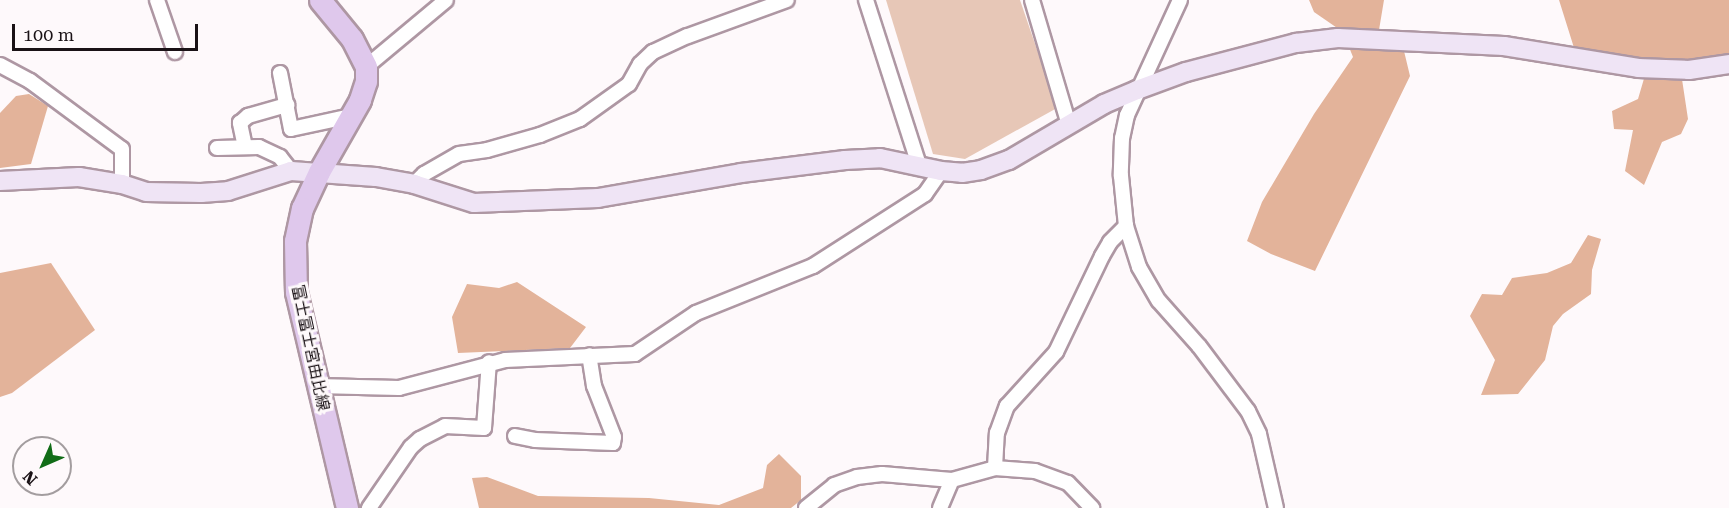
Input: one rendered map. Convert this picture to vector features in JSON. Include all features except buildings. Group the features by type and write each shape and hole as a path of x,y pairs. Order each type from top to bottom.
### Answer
{"main road":[{"path":"320,0 352,39 366,67"},
{"name":"富士富士宮由比線","path":"347,508 296,292 294,264 295,241 302,208 319,172 351,116 366,81 366,67"}],"street":[{"path":"157,0 175,52"},
{"path":"366,67 446,0"},
{"path":"414,184 424,174 459,154 487,150 540,135 580,119 629,84 640,64 652,51 787,0"},
{"path":"866,0 919,165"},
{"path":"1032,0 1069,125"},
{"path":"1180,0 1127,114 1122,138 1121,176 1126,226 1139,267 1159,301 1206,354 1248,411 1259,434 1276,508"},
{"path":"0,181 79,177 122,184 146,192 228,191 291,171 376,177 414,184 474,203 598,198 741,172 845,160 880,158 941,171 962,173 981,170 1009,160 1104,104 1137,90 1186,72 1296,43 1338,38 1504,46 1638,68 1689,70 1729,64"},
{"path":"0,65 30,81 122,148 122,184"},
{"path":"280,73 291,129 351,116"},
{"path":"245,147 240,123 248,116 287,105"},
{"path":"217,148 260,147 280,156 291,171"},
{"path":"317,386 399,388 446,377 489,362 635,354 696,313 813,266 925,194 941,171"},
{"path":"995,468 997,433 1007,406 1056,352 1102,256 1110,242 1126,226"},
{"path":"515,436 535,440 613,443 614,437 594,386 589,355"},
{"path":"369,508 411,447 420,439 445,426 484,428 489,362"},
{"path":"806,508 834,485 857,477 882,474 952,480 995,468 1035,471 1068,483 1092,508"},
{"path":"940,508 952,480"}],"shaded area":[{"path":"886,0 1020,0 1057,108 965,159 933,154"},
{"path":"1309,0 1384,0 1379,30 1404,51 1410,76 1315,271 1271,254 1247,241 1262,202 1314,114 1353,57 1343,32 1314,12"},
{"path":"1559,0 1729,0 1729,58 1680,66 1688,119 1681,134 1662,142 1644,185 1625,171 1633,130 1614,129 1612,111 1638,99 1648,65 1575,51"},
{"path":"29,94 48,106 31,164 0,168 0,113 16,96"},
{"path":"1588,235 1601,239 1592,270 1591,294 1563,314 1553,326 1545,360 1518,394 1481,395 1495,360 1470,316 1482,294 1502,295 1512,278 1547,273 1571,263"},
{"path":"51,263 95,330 12,393 0,397 0,273"},
{"path":"517,282 586,327 570,348 458,353 452,317 467,284 499,288"},
{"path":"779,454 801,476 801,500 791,508 479,508 472,478 487,477 538,496 649,498 719,505 763,488 767,465"}]}
